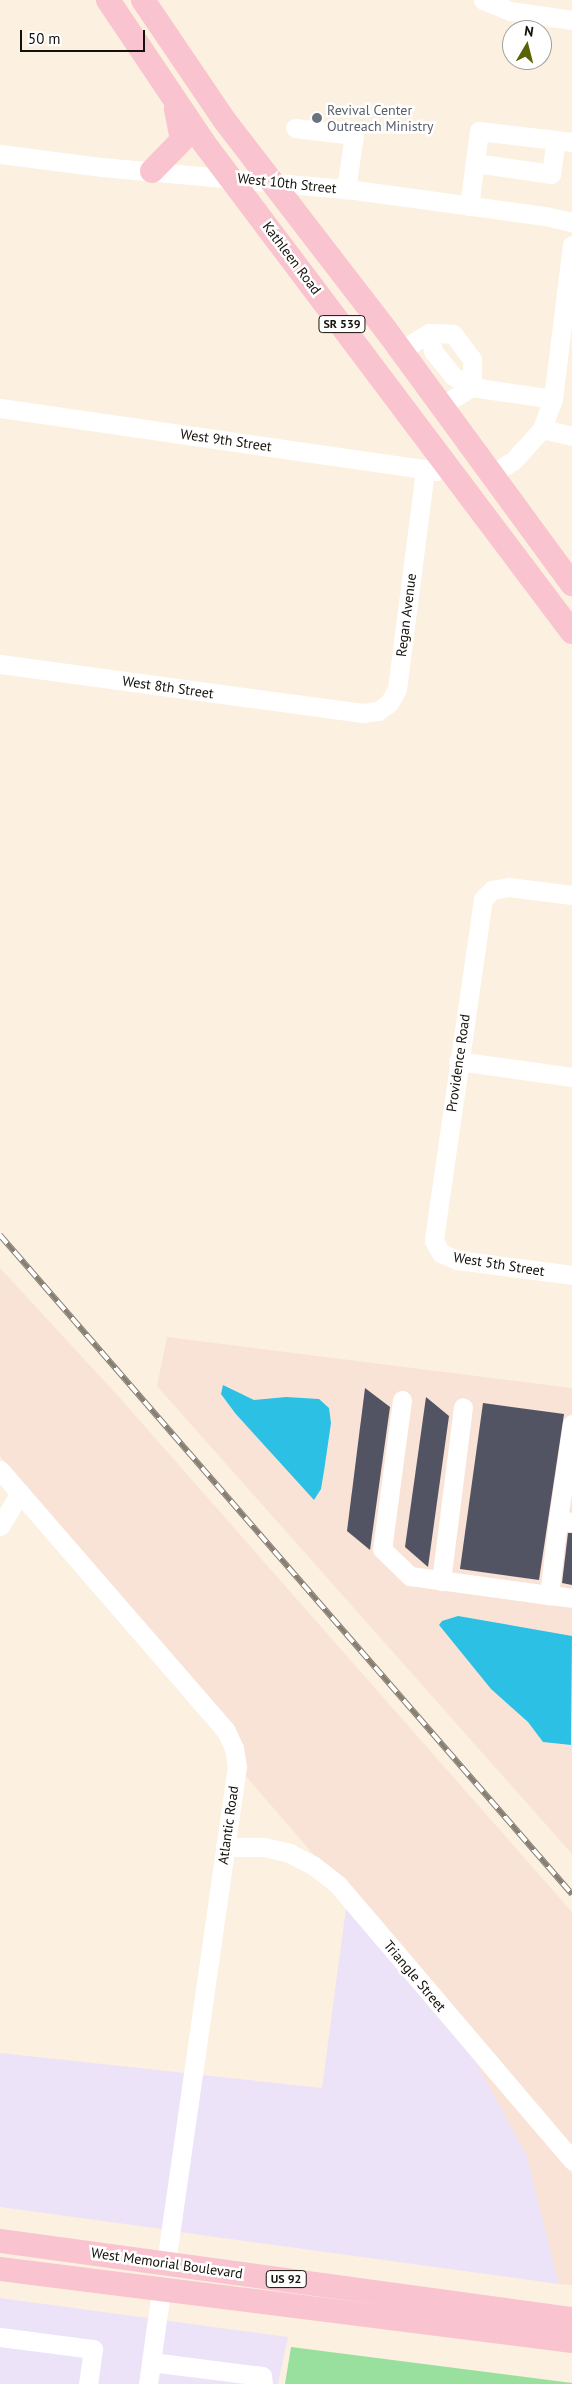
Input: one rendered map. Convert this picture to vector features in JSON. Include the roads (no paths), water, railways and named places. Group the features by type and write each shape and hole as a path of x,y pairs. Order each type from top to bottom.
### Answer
{"main road":[{"name":"Kathleen Road","path":"108,0 175,102 229,177 572,632"},
{"name":"SR 539","path":"143,0 225,121 401,350 572,585"},
{"path":"152,171 182,140 175,102"},
{"path":"452,474 469,476 484,485 553,578 572,585"},
{"name":"West Memorial Boulevard","path":"0,2240 572,2319"},
{"path":"0,2257 132,2272 166,2263"},
{"name":"West Memorial Boulevard","path":"0,2269 161,2291 572,2341"},
{"path":"161,2291 172,2284 198,2280 273,2287 358,2288"}],"street":[{"path":"483,0 510,11 572,20"},
{"path":"296,128 354,135 346,189"},
{"path":"469,206 479,131 564,141 551,174 475,163"},
{"name":"West 10th Street","path":"0,154 152,171 346,189 572,222"},
{"path":"492,475 514,460 542,429 553,399 572,245"},
{"path":"401,350 429,333 453,334 472,359 472,387"},
{"path":"429,333 434,351 453,376 472,387 553,399"},
{"path":"441,406 472,387"},
{"name":"West 9th Street","path":"0,408 452,474"},
{"path":"542,429 572,436"},
{"name":"Regan Avenue","path":"335,709 363,713 378,711 389,703 397,689 425,469"},
{"name":"West 8th Street","path":"0,664 335,709"},
{"name":"Providence Road","path":"434,1241 458,1061 483,899 492,890 509,887 572,895"},
{"path":"458,1061 572,1077"},
{"name":"West 5th Street","path":"434,1241 441,1252 457,1260 572,1275"},
{"path":"402,1400 382,1549 410,1576 572,1598"},
{"path":"440,1581 463,1407"},
{"path":"549,1595 565,1521 572,1424"},
{"name":"Atlantic Road","path":"0,1470 226,1731 234,1748 237,1766 166,2263"},
{"path":"0,1526 20,1493"},
{"name":"Triangle Street","path":"225,1847 264,1847 289,1853 314,1866 338,1885 572,2160"},
{"path":"148,2384 161,2291"},
{"path":"0,2338 93,2349 88,2384"},
{"path":"151,2362 262,2376 263,2384"}],"water":[{"path":"223,1385 254,1400 286,1397 319,1399 329,1408 331,1423 324,1471 321,1489 314,1500 235,1413 221,1394"},
{"path":"458,1616 572,1636 571,1745 543,1742 528,1722 491,1689 439,1625 442,1621"}],"railway":[{"path":"0,1235 572,1894"}],"place":[{"name":"Revival Center Outreach Ministry","path":"317,118"}]}
